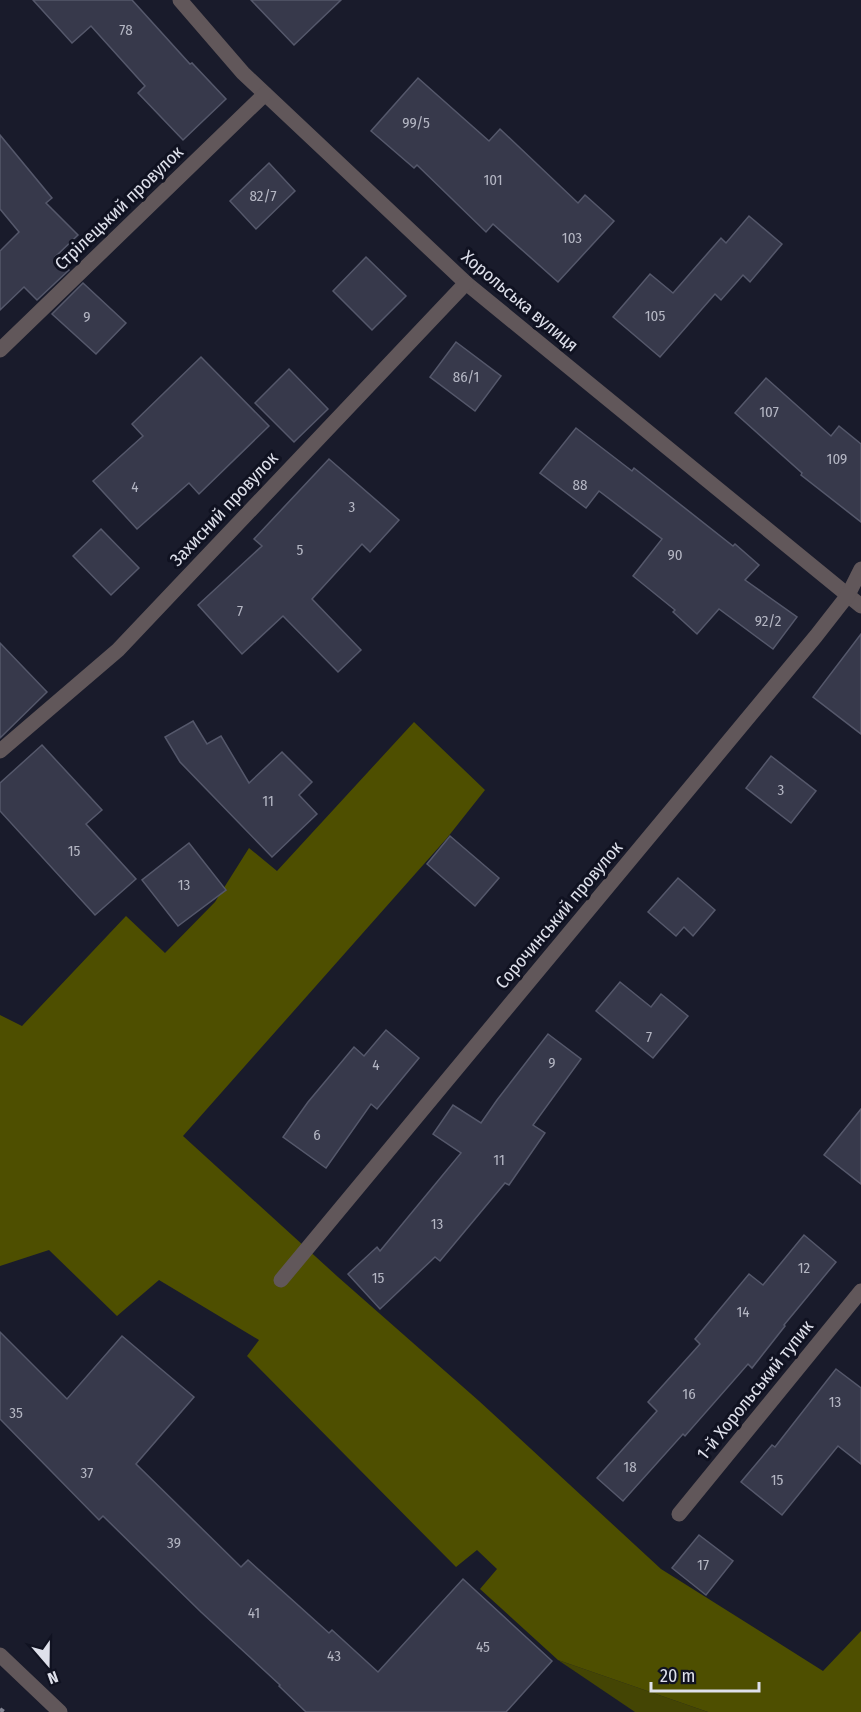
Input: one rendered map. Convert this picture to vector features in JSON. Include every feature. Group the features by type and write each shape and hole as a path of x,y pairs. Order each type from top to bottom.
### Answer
{"street":[{"name":"Хорольська вулиця","path":"180,0 243,73 466,283 861,606"},
{"name":"Стрілецький провулок","path":"0,350 265,94"},
{"name":"Захисний провулок","path":"0,750 118,650 466,283"},
{"name":"Сорочинський провулок","path":"281,1280 816,636 848,595 861,569"},
{"name":"1-й Хорольський тупик","path":"679,1514 861,1291"},
{"path":"0,1655 60,1712"}],"path":[{"path":"0,1709 3,1712"}],"shaded area":[{"path":"414,722 485,790 447,838 183,1136 479,1401 661,1569 823,1671 861,1631 861,1712 708,1712 558,1660 480,1589 497,1569 477,1550 456,1567 247,1356 259,1340 159,1280 117,1316 49,1250 0,1266 0,1015 22,1026 126,916 165,953 215,902 249,848 277,871"},
{"path":"558,1660 708,1712 635,1712"}],"building":[{"path":"33,0 132,0 190,64 192,63 226,99 183,140 138,93 145,86 91,26 72,43"},
{"path":"251,0 341,0 294,45"},
{"path":"418,78 489,141 500,129 578,203 585,195 614,221 558,282 493,224 486,232 417,165 414,168 371,131"},
{"path":"0,135 52,198 46,203 78,235 55,257 69,270 37,300 24,287 0,310 0,251 19,232 0,209"},
{"path":"269,163 295,191 256,229 230,201"},
{"path":"749,216 782,244 750,282 743,275 721,300 715,294 660,357 613,317 650,274 673,293 721,238 726,243"},
{"path":"366,257 406,296 372,330 333,291"},
{"path":"83,283 126,323 96,354 52,314"},
{"path":"456,342 501,376 475,411 430,377"},
{"path":"201,357 269,426 199,494 189,483 137,529 93,481 143,436 132,424"},
{"path":"289,369 328,409 294,442 255,403"},
{"path":"766,378 831,436 839,426 861,444 861,522 801,475 802,473 735,413"},
{"path":"576,428 632,471 634,468 733,546 735,544 759,565 745,580 797,617 773,649 719,609 697,634 673,612 675,610 633,576 662,539 599,491 586,508 540,473"},
{"path":"329,459 399,520 370,552 362,544 312,599 361,650 338,672 283,616 242,654 198,605 262,546 254,539"},
{"path":"101,529 139,568 111,595 73,556"},
{"path":"861,634 861,734 813,697"},
{"path":"0,643 47,692 0,738"},
{"path":"193,721 207,744 221,736 249,783 282,752 312,782 299,795 317,814 272,857 180,762 165,737"},
{"path":"42,745 102,810 86,824 136,879 95,915 0,811 0,783"},
{"path":"771,756 816,791 791,823 746,788"},
{"path":"450,836 499,878 475,906 427,864"},
{"path":"189,843 226,890 178,926 142,880"},
{"path":"678,878 715,910 693,936 684,927 676,936 648,912"},
{"path":"620,982 651,1007 661,994 688,1016 653,1058 596,1011"},
{"path":"386,1030 419,1058 377,1109 371,1104 326,1168 283,1137 308,1102 354,1047 364,1056"},
{"path":"548,1034 581,1059 533,1125 545,1133 509,1185 505,1183 440,1261 435,1257 380,1309 348,1274 377,1247 380,1251 461,1153 433,1134 453,1105 481,1123"},
{"path":"861,1109 861,1184 824,1155"},
{"path":"804,1235 836,1262 752,1368 748,1364 685,1436 683,1434 623,1501 597,1478 657,1411 648,1402 700,1344 695,1339 749,1274 763,1285"},
{"path":"0,1332 67,1399 122,1336 194,1397 136,1464 241,1567 248,1560 329,1633 332,1630 378,1672 463,1579 552,1661 506,1712 306,1712 103,1516 99,1520 0,1419"},
{"path":"836,1369 861,1388 861,1464 838,1446 782,1515 741,1482 772,1445 775,1447"},
{"path":"699,1535 733,1561 706,1595 672,1568"}]}
